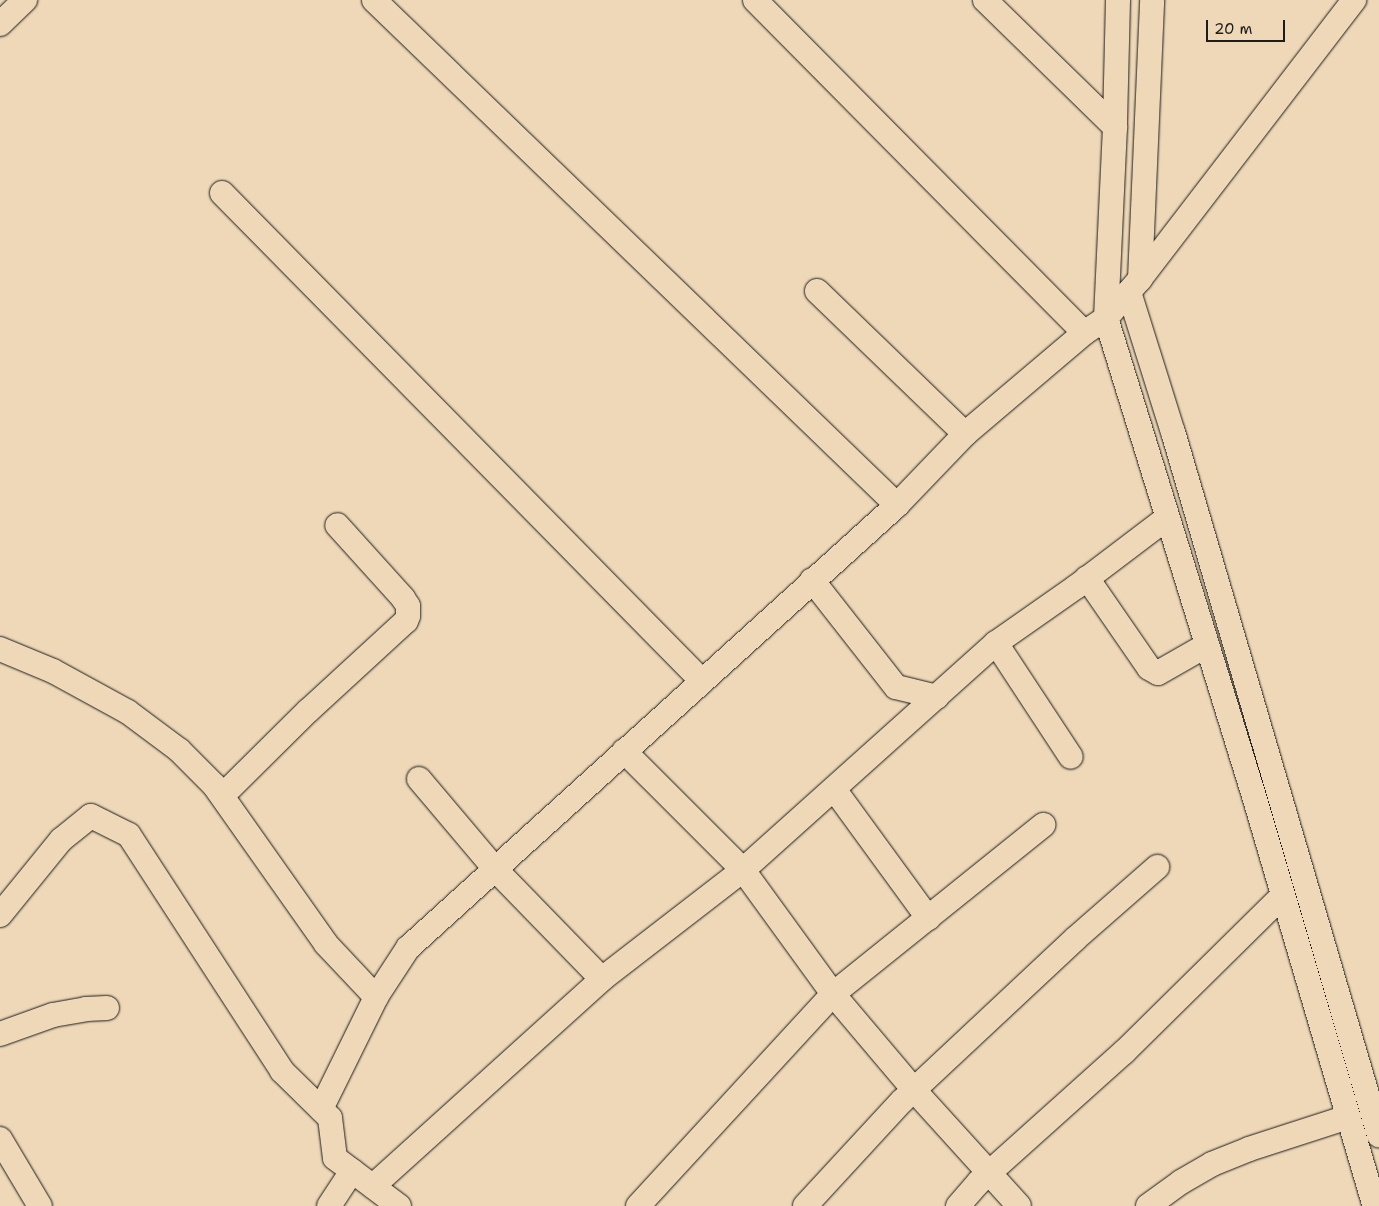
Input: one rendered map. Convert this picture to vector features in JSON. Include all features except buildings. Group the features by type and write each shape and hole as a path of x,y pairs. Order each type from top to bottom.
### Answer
{"street":[{"path":"0,24 25,0"},
{"path":"754,0 1084,333"},
{"path":"985,0 1116,127"},
{"path":"1118,0 1116,127 1106,318 1283,895 1375,1206"},
{"path":"1152,0 1134,285 1176,441 1379,1135"},
{"path":"321,1109 376,996 408,948 897,505 966,434 1084,333 1106,318 1134,285 1354,0"},
{"path":"383,3 897,505"},
{"path":"222,193 702,680"},
{"path":"817,291 966,434"},
{"path":"373,1186 602,979 743,870 996,644 1167,518"},
{"path":"223,796 308,711 406,621 408,606 403,598 337,525"},
{"path":"1087,578 1149,668 1158,673 1207,645"},
{"path":"812,580 896,687 937,697"},
{"path":"996,644 1071,757"},
{"path":"0,649 53,671 128,712 179,750 223,796 261,848 283,885 326,944 376,996"},
{"path":"624,751 743,870 833,994 914,1090 1019,1206"},
{"path":"419,779 495,869 602,979"},
{"path":"834,790 928,918"},
{"path":"0,915 61,840 91,816 129,835 282,1071 330,1118 335,1158 399,1206"},
{"path":"638,1206 833,994 1043,825"},
{"path":"805,1206 914,1090 1076,938 1157,867"},
{"path":"958,1206 989,1173 1124,1052 1283,895"},
{"path":"0,1034 53,1015 86,1009 107,1008"},
{"path":"1148,1206 1181,1182 1212,1164 1249,1149 1348,1117"},
{"path":"0,1139 40,1206"},
{"path":"329,1206 352,1171"}]}
